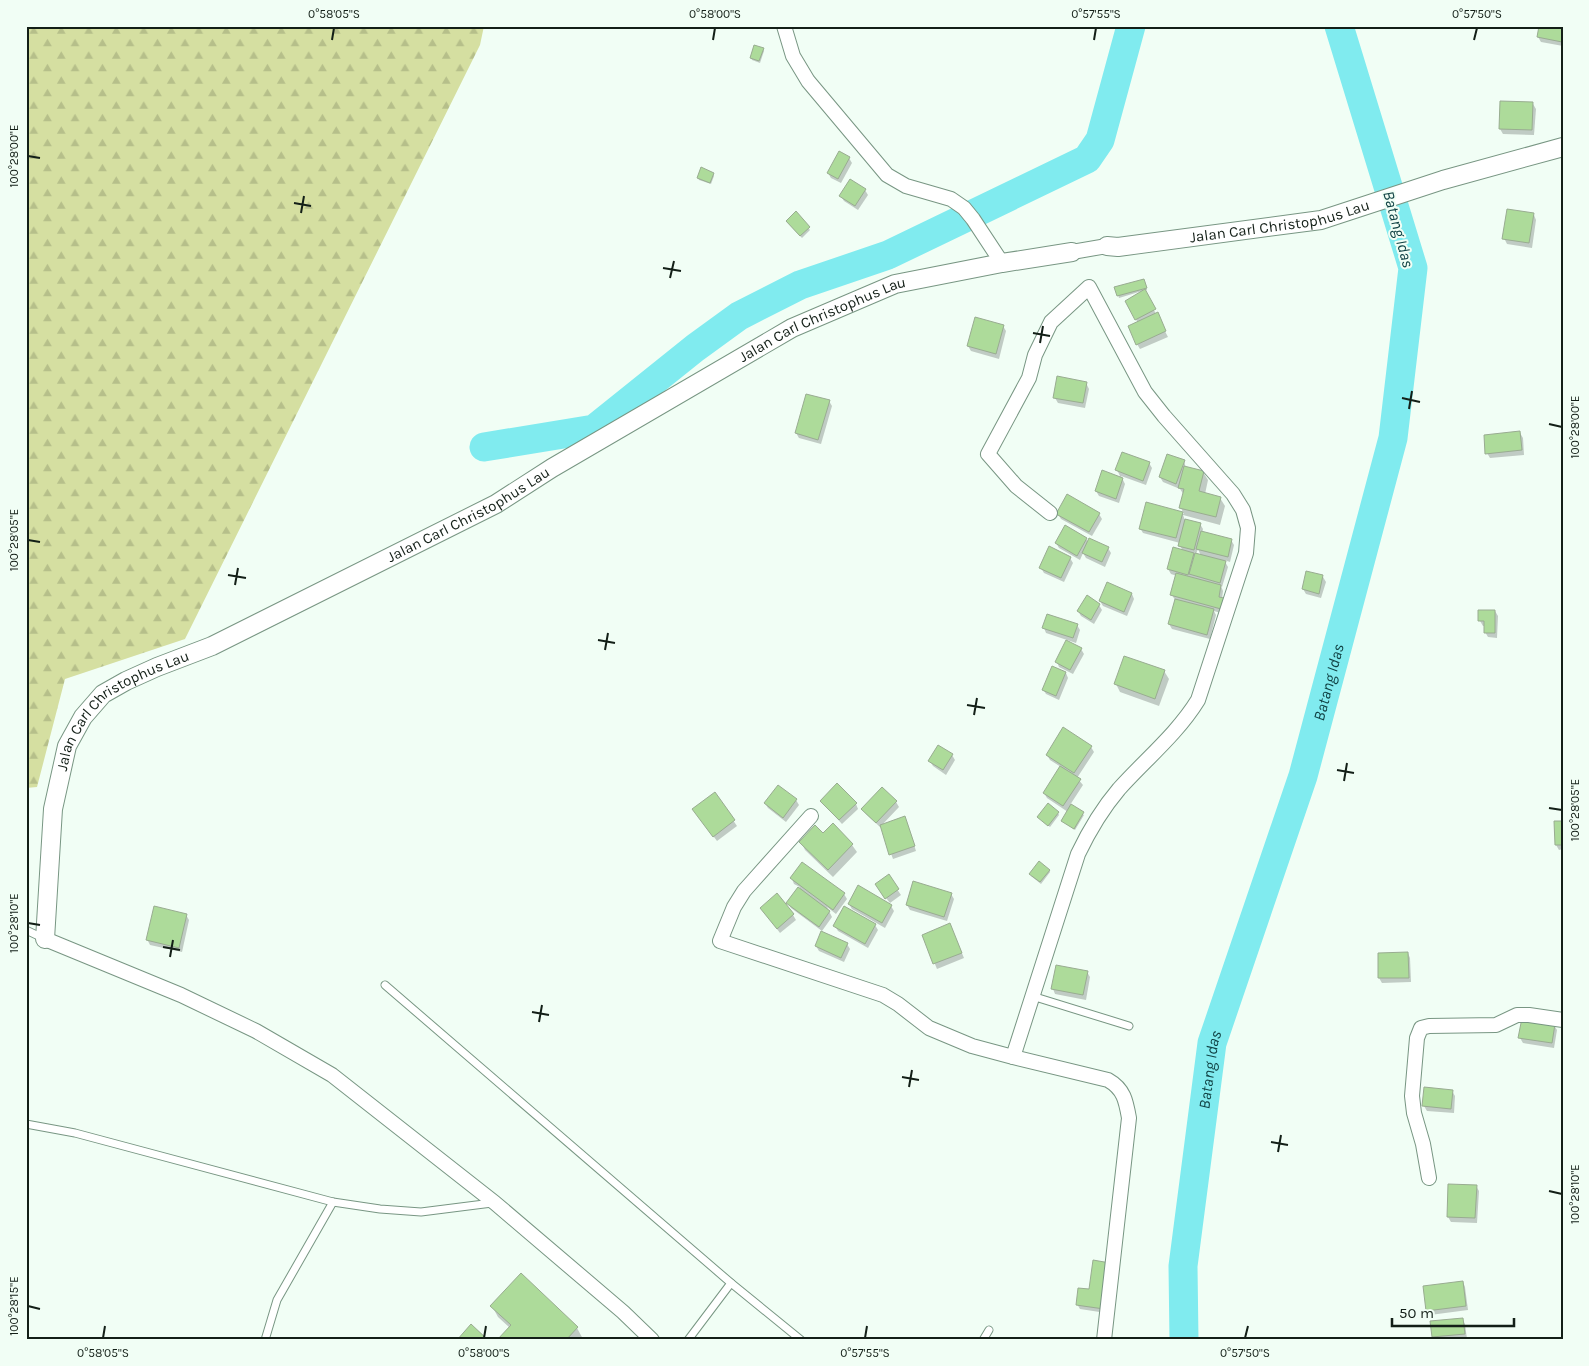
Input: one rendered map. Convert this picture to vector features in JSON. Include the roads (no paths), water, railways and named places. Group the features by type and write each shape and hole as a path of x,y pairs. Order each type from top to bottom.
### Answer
{"street":[{"path":"784,26 793,56 808,81 887,175 906,186 951,199 968,213 1002,263"},
{"name":"Jalan Carl Christophus Lau","path":"1107,246 1118,247 1321,220 1443,180 1563,147"},
{"path":"1072,252 1107,246"},
{"name":"Jalan Carl Christophus Lau","path":"45,939 53,809 67,746 83,717 104,694 126,681 157,667 212,646 496,504 552,468 792,328 895,284 1002,263 1072,252"},
{"path":"1013,1057 1078,854 1101,812 1118,790 1187,718 1198,700 1246,553 1248,528 1243,510 1233,494 1145,392 1089,287 1051,322 1035,355 1029,378 988,454 1016,486 1050,513"},
{"path":"811,816 744,891 730,915 720,942 883,995 929,1028 972,1046 1108,1080 1115,1084 1123,1093 1129,1118 1104,1340"},
{"path":"45,939 181,995 256,1031 332,1076 495,1203 623,1312 652,1340"},
{"path":"1429,1178 1412,1096 1417,1038 1421,1028 1429,1026 1496,1025 1517,1015 1563,1020"}],"lane":[{"path":"26,930 45,939"},
{"path":"385,985 731,1283 801,1340"},
{"path":"1032,996 1129,1026"},
{"path":"26,1124 74,1133 333,1202 380,1209 421,1212 495,1203"},
{"path":"265,1340 276,1300 333,1202"},
{"path":"688,1340 731,1283"},
{"path":"983,1340 989,1330"}],"waterway":[{"path":"484,447 594,429 695,348 739,316 800,285 888,255 1087,159 1100,140 1131,26"},
{"name":"Batang Idas","path":"1184,1340 1183,1266 1212,1043 1303,776 1393,438 1413,268 1339,26"}]}
